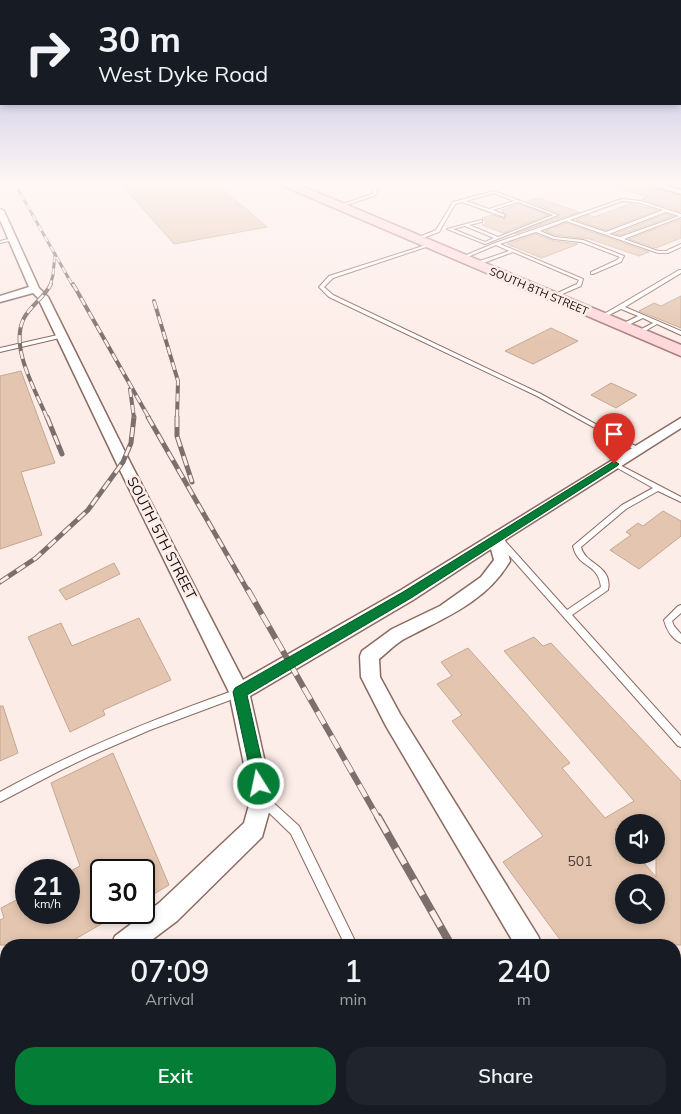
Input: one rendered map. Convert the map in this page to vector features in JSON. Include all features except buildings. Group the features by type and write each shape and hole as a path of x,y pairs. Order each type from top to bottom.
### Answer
{"main road":[{"name":"SOUTH 8TH STREET","path":"409,236 681,351"}],"street":[{"name":"SOUTH 5TH STREET","path":"12,236 34,289 43,297 123,462 240,692 262,798"},
{"path":"0,299 34,289"},
{"path":"240,692 407,595 681,422"},
{"path":"497,538 502,561 487,581 446,611 398,634 369,656 370,677 445,810 525,939"},
{"path":"132,939 168,912 254,828 262,798"}],"lane":[{"path":"416,239 424,236"},
{"path":"466,236 484,243 503,236"},
{"path":"493,236 498,238"},
{"path":"460,258 521,236"},
{"path":"549,236 582,240 622,256 619,261 593,273"},
{"path":"611,236 658,252 667,252 681,246"},
{"path":"620,239 628,236"},
{"path":"0,242 13,239"},
{"path":"496,244 584,277 579,285 553,297"},
{"path":"430,245 331,277 321,287 331,296 538,394 637,449"},
{"path":"476,264 513,251"},
{"path":"601,317 681,272"},
{"path":"621,307 681,333"},
{"path":"622,326 641,317"},
{"path":"638,333 656,323"},
{"path":"0,350 62,336"},
{"path":"614,464 681,500"},
{"path":"566,615 605,588 605,577 598,568 583,560 578,553 577,546 624,508 658,488"},
{"path":"497,538 681,743"},
{"path":"681,608 668,620 670,627 681,640"},
{"path":"0,796 34,777 144,727 240,692"},
{"path":"262,798 295,830 348,939"}],"railway":[{"path":"45,236 55,254"},
{"path":"50,285 55,254"},
{"path":"55,254 73,286"},
{"path":"73,284 149,418"},
{"path":"47,418 26,369 22,355 20,330 24,318 30,309 50,285"},
{"path":"154,301 178,381 177,418"},
{"path":"130,389 134,418"},
{"path":"47,417 62,454"},
{"path":"148,417 248,591"},
{"path":"0,582 36,558 88,510 123,462 131,443 134,418"},
{"path":"177,418 177,436 192,482"},
{"path":"248,590 378,818"},
{"path":"378,817 448,939"}],"route":[{"path":"259,784 240,692 407,595 614,464"}]}
